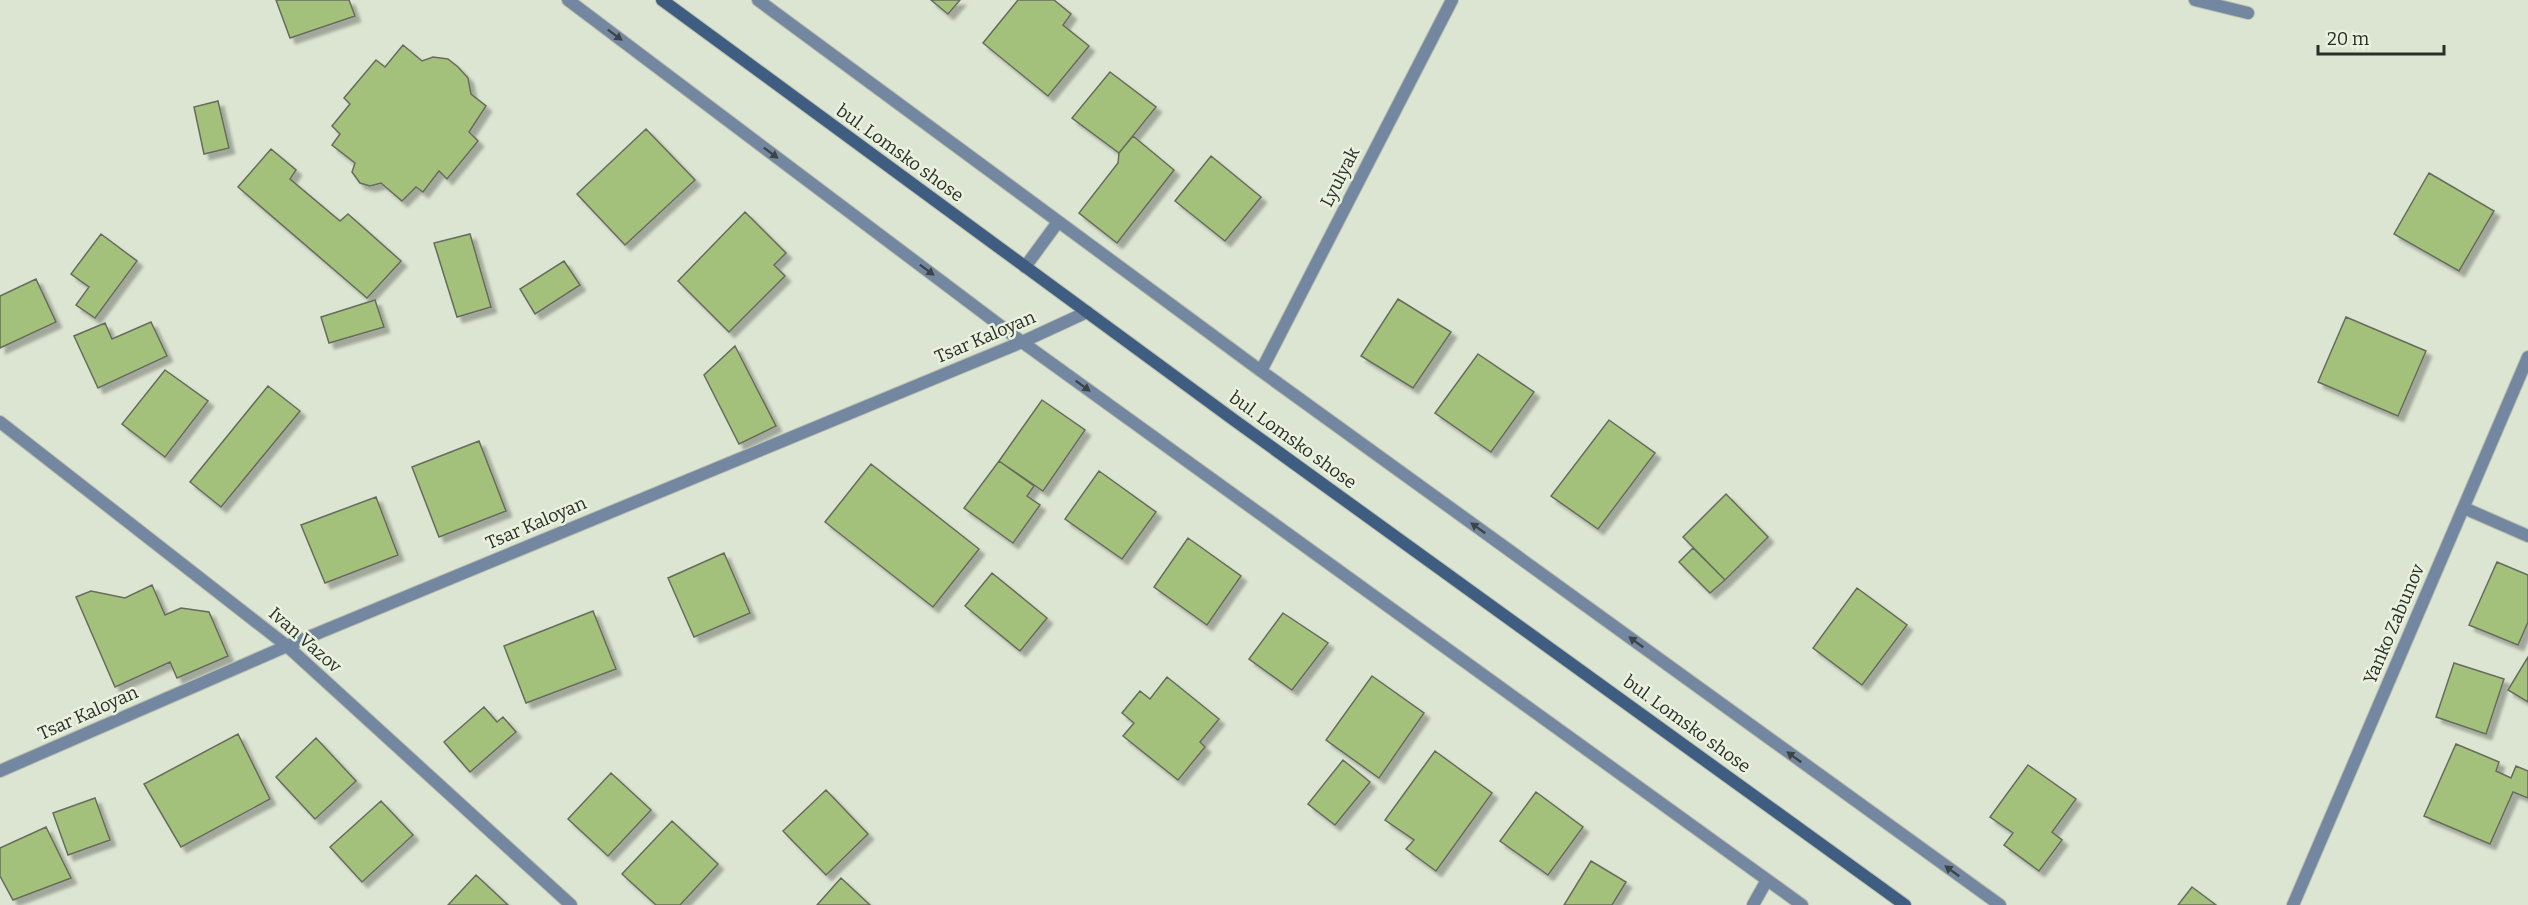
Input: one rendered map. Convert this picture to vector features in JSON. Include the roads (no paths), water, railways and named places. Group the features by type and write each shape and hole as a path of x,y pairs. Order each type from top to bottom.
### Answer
{"main road":[{"name":"bul. Lomsko shose","path":"662,0 1025,267 1905,905"}],"street":[{"path":"568,0 1022,342 1802,905"},
{"path":"758,0 1261,371 2000,905"},
{"name":"Lyulyak","path":"1261,371 1452,0"},
{"path":"2195,0 2248,13"},
{"path":"1025,267 1058,222"},
{"name":"Tsar Kaloyan","path":"0,771 287,646 1022,342 1087,312"},
{"name":"Yanko Zabunov","path":"2293,905 2528,357"},
{"name":"Ivan Vazov","path":"0,422 287,646 571,905"},
{"path":"2464,508 2528,536"},
{"path":"1753,905 1767,880"}]}
